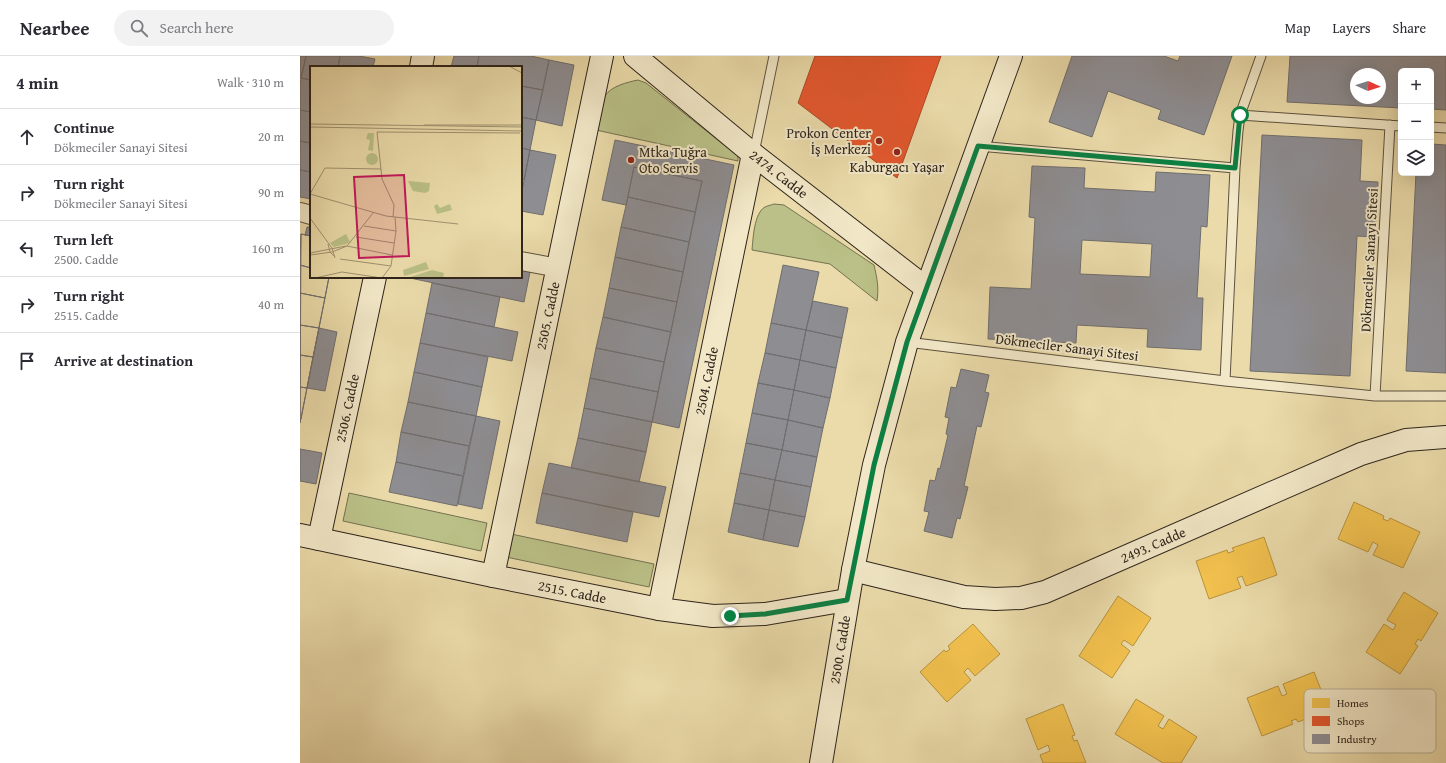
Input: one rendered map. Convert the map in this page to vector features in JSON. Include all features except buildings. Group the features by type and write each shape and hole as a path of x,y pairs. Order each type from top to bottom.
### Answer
{"street":[{"path":"421,66 423,56"},
{"name":"2505. Cadde","path":"493,576 602,56"},
{"name":"2474. Cadde","path":"635,56 754,154 926,288"},
{"name":"2500. Cadde","path":"821,763 847,600 874,465 907,342 1010,56"},
{"name":"2504. Cadde","path":"659,609 754,154"},
{"path":"300,212 310,215"},
{"path":"522,260 558,268"},
{"name":"2506. Cadde","path":"309,537 375,278"},
{"name":"2493. Cadde","path":"853,570 964,597 995,599 1021,598 1045,592 1361,454 1406,440 1446,436"},
{"name":"2515. Cadde","path":"309,537 659,609 713,616 765,614 847,600"}],"lane":[{"path":"754,154 774,56"},
{"path":"1225,381 1235,168 1240,115 1261,56"},
{"path":"1240,115 1398,126"},
{"name":"Dökmeciler Sanayi Sitesi","path":"1375,396 1390,125"},
{"path":"1434,127 1446,128"},
{"path":"978,146 1235,168"},
{"name":"Dökmeciler Sanayi Sitesi","path":"907,342 1225,381 1375,396 1446,396"}],"green space":[{"path":"638,80 646,83 738,156 738,161 596,130 605,96 611,90 620,85"},
{"path":"774,204 784,205 874,265 878,291 877,301 830,264 752,250 758,215 765,207"},
{"path":"349,493 487,523 481,551 343,521"},
{"path":"511,534 654,564 649,587 506,557"}],"place":[{"name":"Prokon Center İş Merkezi","path":"879,141"},
{"name":"Kaburgacı Yaşar","path":"897,152"},
{"name":"Mtka Tuğra Oto Servis","path":"631,160"}],"route":[{"path":"730,616 765,614 847,600 874,465 907,342 978,146 1235,168 1240,115"}]}
